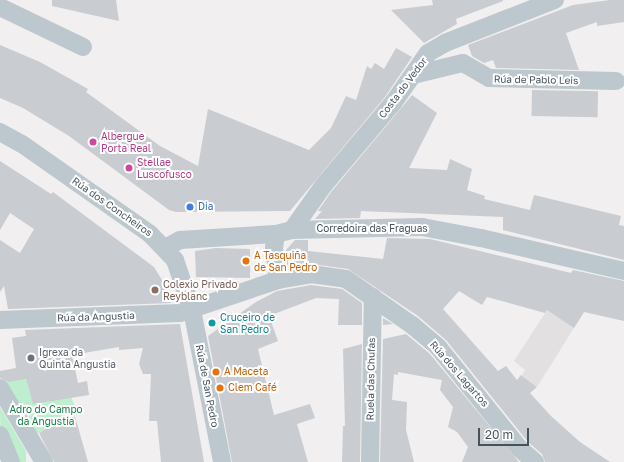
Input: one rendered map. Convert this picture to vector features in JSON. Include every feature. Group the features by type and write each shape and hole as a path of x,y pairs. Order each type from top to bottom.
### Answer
{"street":[{"name":"Costa do Vedor","path":"284,232 345,162 428,54 438,46 555,0"},
{"path":"0,7 83,47"},
{"name":"Rúa de Pablo Leis","path":"413,75 463,63 489,78 616,82"},
{"name":"Rúa dos Concheiros","path":"0,132 22,144 150,234 165,248 181,275 192,310"},
{"name":"Corredoira das Fraguas","path":"165,248 180,240 284,232 422,227 481,238 624,271"},
{"path":"278,280 274,248 284,232"},
{"name":"Rúa dos Lagartos","path":"278,280 311,274 346,279 373,297 438,347 520,449 535,462"},
{"name":"Rúa da Angustia","path":"0,320 161,315 192,310 278,280"},
{"name":"Ruela das Chufas","path":"370,462 373,297"},
{"name":"Rúa de San Pedro","path":"192,310 222,462"},
{"path":"0,388 44,462"},
{"path":"0,435 11,462"}],"shaded area":[{"path":"571,273 598,279 584,312 537,387 522,375 525,370 514,361"}],"green space":[{"name":"Adro do Campo da Angustia","path":"50,337 77,413 36,434 26,419 31,415 30,412 28,409 21,412 5,382 26,379 33,403 51,401"},
{"path":"0,407 26,451 26,462 1,462"}],"building":[{"path":"52,0 116,0 119,21 52,6"},
{"path":"432,0 503,1 456,19 457,24 424,43 391,10 433,5"},
{"path":"610,0 624,0 624,22 597,26 597,22 566,33 579,70 496,68 493,60 484,63 472,56 468,45 573,5"},
{"path":"0,45 40,62 88,89 86,92 160,146 198,166 208,109 309,150 331,128 346,96 356,100 367,66 371,69 375,63 384,69 396,48 412,57 385,97 290,211 176,212 169,210 69,136 23,108 0,98"},
{"path":"532,90 598,91 598,117 532,116"},
{"path":"412,95 437,113 409,168 447,170 450,159 472,169 467,190 485,196 484,199 530,210 534,195 621,216 619,225 624,226 624,260 503,230 503,217 361,211 360,218 315,219 322,211 318,211 331,192"},
{"path":"0,161 51,194 53,192 154,267 167,288 171,303 8,309 4,286 0,292 0,240 20,253 34,229 10,213 0,230"},
{"path":"387,238 430,239 571,273 573,270 624,281 624,321 584,312 574,328 547,310 545,313 487,297 482,305 459,291 443,309 498,371 506,366 517,380 521,375 537,387 530,393 551,416 580,442 610,462 545,462 542,454 528,442 446,340 418,316 348,269 312,264 287,268 286,250 295,240 308,240 308,251 383,259"},
{"path":"216,248 250,249 250,278 196,277 195,251"},
{"path":"311,285 342,289 362,303 362,325 338,325 339,299 316,298 269,316 278,341 258,349 274,415 310,404 315,418 297,424 308,462 232,462 208,336 256,302 277,291"},
{"path":"383,318 393,324 383,325"},
{"path":"180,324 204,462 161,462 157,421 149,421 151,374 143,374 139,364 143,348 119,350 119,347 72,355 78,383 87,381 89,395 33,404 26,379 8,382 0,378 0,371 16,368 12,338 26,336 25,330"},
{"path":"406,334 430,354 519,462 462,462 468,447 457,432 448,427 453,407 440,390 442,380 398,372 398,375 394,374 392,400 407,402 406,430 414,462 380,462 383,339"},
{"path":"362,344 360,462 342,462 343,426 345,426 343,349"},
{"path":"74,413 88,462 54,462 39,433"}],"place":[{"name":"Albergue Porta Real","path":"93,142"},
{"name":"Stellae Luscofusco","path":"129,168"},
{"name":"Dia","path":"190,207"},
{"name":"A Tasquiña de San Pedro","path":"246,261"},
{"name":"Colexio Privado Reyblanc","path":"155,290"},
{"name":"Cruceiro de San Pedro","path":"212,323"},
{"name":"Igrexa da Quinta Angustia","path":"31,358"},
{"name":"A Maceta","path":"216,372"},
{"name":"Clem Café","path":"220,388"}]}
